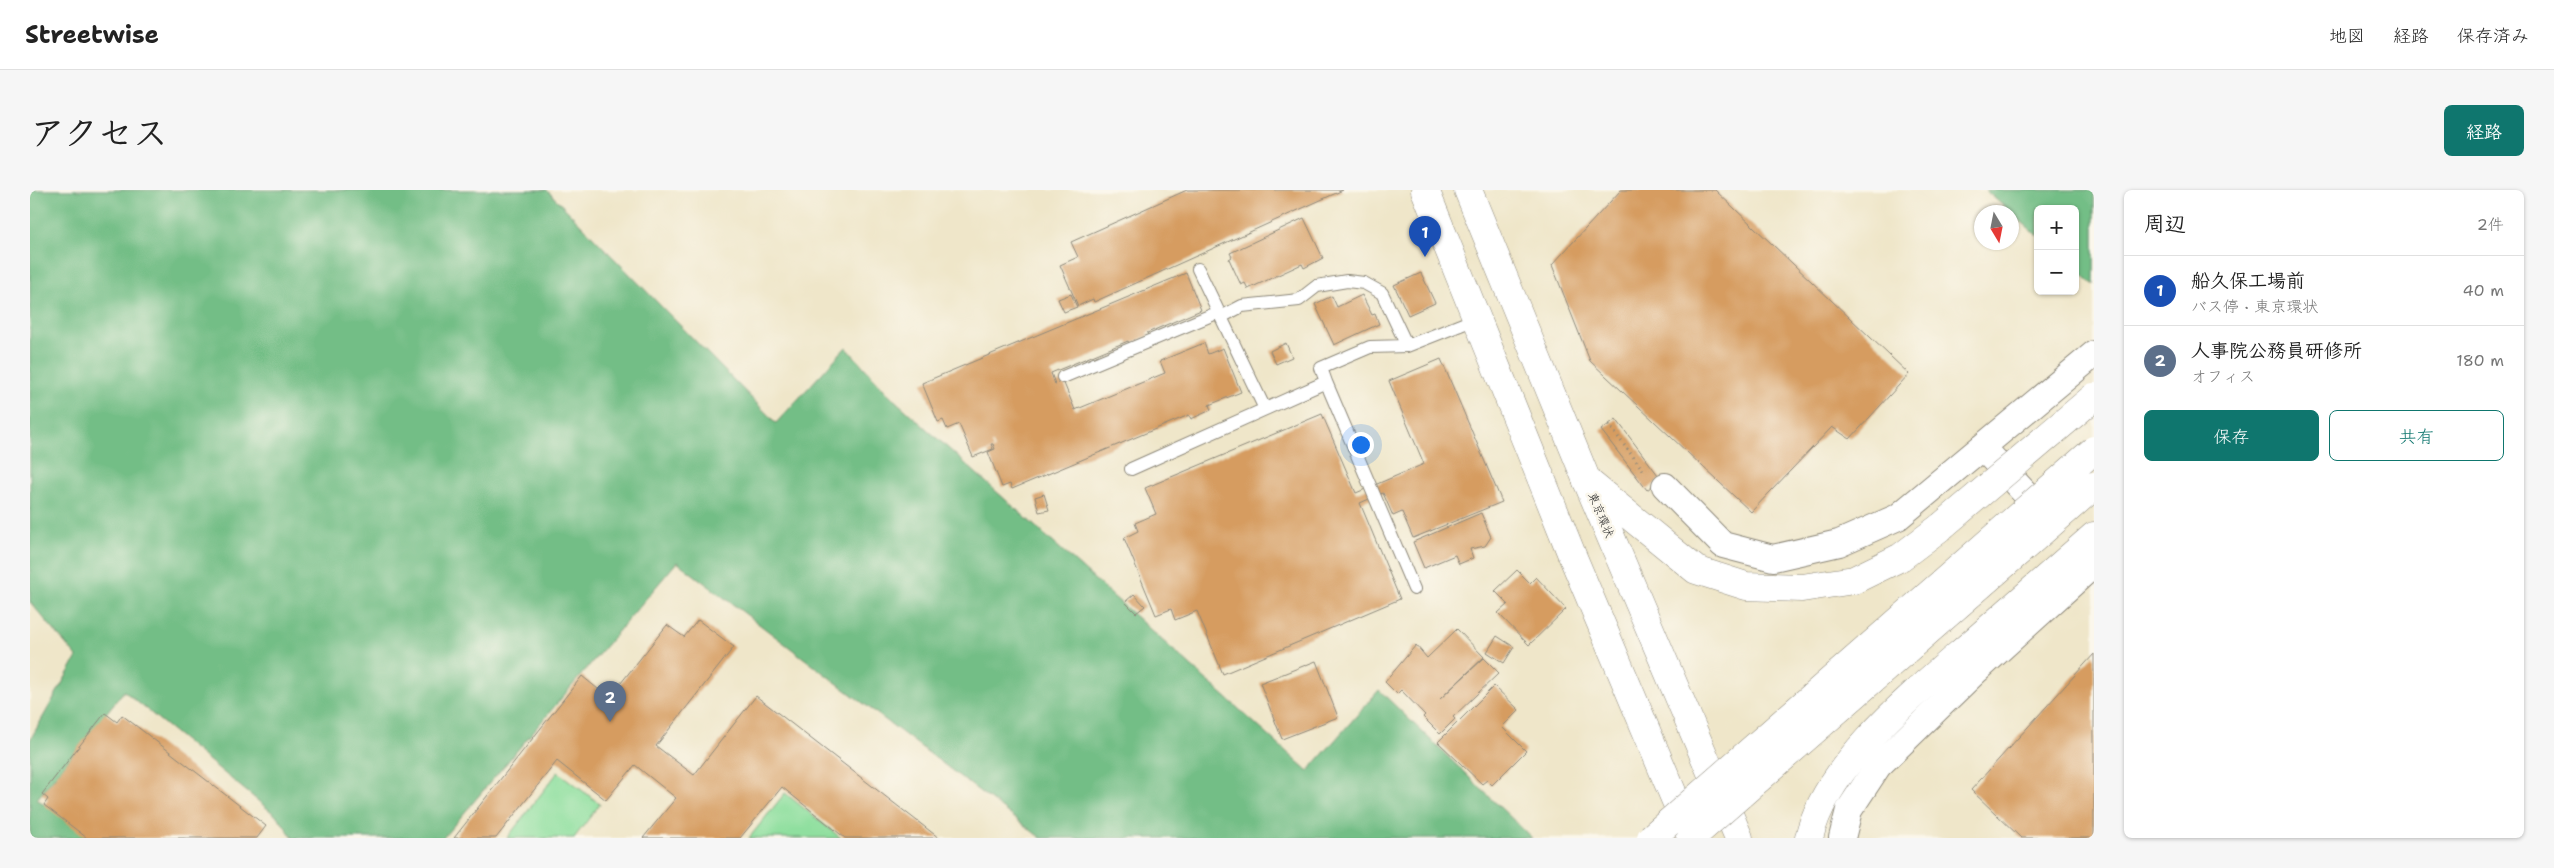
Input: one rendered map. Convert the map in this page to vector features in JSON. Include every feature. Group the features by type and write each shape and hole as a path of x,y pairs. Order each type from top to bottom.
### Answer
{"highway":[{"path":"1425,190 1576,564 1691,838 2094,486"},
{"name":"東京環状","path":"1468,190 1587,481 1739,838"},
{"path":"1587,481 1696,570 1746,586 1802,588 1854,580 1901,557 1942,526 2094,397"},
{"path":"1651,838 2094,450"},
{"path":"1809,838 1837,777 1856,754 1901,707 2094,536"}],"street":[{"path":"1657,482 1723,545 1773,558 1839,543 1898,517 2094,354"},
{"path":"1982,447 2040,509"},
{"path":"1720,794 2094,462"},
{"path":"1842,838 1850,810 1878,766 1977,670 2094,564"}],"lane":[{"path":"1198,269 1265,409"},
{"path":"1063,377 1242,306 1299,300 1317,286 1348,281 1364,283 1382,293 1407,346"},
{"path":"1414,589 1321,368 1370,347 1407,346 1478,318"},
{"path":"1131,469 1326,382"}],"path":[{"path":"1609,425 1657,482"}],"green space":[{"path":"30,190 547,190 776,423 846,347 890,396 1308,771 1379,690 1532,838 1041,838 677,562 443,838 293,838 279,818 124,691 37,799 92,838 30,838 30,740 77,657 30,602"},
{"path":"1985,190 2094,190 2094,285 2079,272 2079,205 2034,205 2034,233 2019,220 2019,205 2002,205"},
{"path":"558,772 600,804 574,838 507,838"},
{"path":"785,793 841,838 749,838"}],"building":[{"path":"1187,190 1343,190 1094,302 1093,299 1078,306 1060,265 1078,257 1071,242"},
{"path":"1621,190 1715,190 1909,374 1850,439 1832,427 1751,512 1590,361 1552,265"},
{"path":"1304,218 1323,258 1304,268 1302,264 1248,289 1245,283 1241,285 1229,259 1232,257 1230,253"},
{"path":"1186,273 1201,310 1147,333 1148,336 1129,344 1128,341 1051,373 1055,384 1063,381 1075,410 1165,373 1160,361 1204,343 1208,354 1223,348 1241,392 1209,405 1211,410 1191,419 1189,415 1012,489 1010,484 1002,487 988,452 995,449 993,444 991,444 993,449 973,457 959,424 947,429 943,420 938,422 922,383"},
{"path":"1421,273 1435,303 1408,315 1394,285"},
{"path":"1071,294 1077,307 1064,312 1058,299"},
{"path":"1362,295 1372,315 1375,314 1379,324 1334,345 1315,304 1332,296 1337,307"},
{"path":"1286,343 1292,357 1276,364 1270,351"},
{"path":"1441,359 1502,502 1413,538 1402,512 1393,516 1383,493 1360,503 1400,599 1223,674 1197,611 1175,620 1171,609 1156,615 1124,538 1138,531 1135,523 1156,514 1145,488 1322,414 1356,493 1424,464 1389,381"},
{"path":"1616,419 1661,479 1647,490 1601,430"},
{"path":"1044,494 1049,510 1039,512 1035,497"},
{"path":"1481,513 1491,537 1485,546 1470,549 1473,558 1459,564 1455,555 1424,568 1413,542"},
{"path":"1517,570 1530,583 1536,577 1566,609 1529,645 1498,613 1508,604 1495,591"},
{"path":"1134,594 1145,606 1136,613 1125,602"},
{"path":"698,620 734,647 656,746 694,775 756,696 939,838 845,838 782,787 740,838 643,838 676,798 635,765 606,800 557,761 496,838 454,838 582,676 609,698 667,625 684,637"},
{"path":"1457,629 1484,657 1440,699 1484,658 1499,673 1453,717 1455,719 1440,734 1401,690 1397,694 1385,682 1416,645 1427,658"},
{"path":"1497,636 1514,647 1504,663 1487,652"},
{"path":"2094,654 2094,838 2021,838 1971,790"},
{"path":"1316,661 1338,717 1282,739 1260,683"},
{"path":"1494,686 1519,710 1502,727 1526,751 1492,785 1487,780 1482,784 1438,742"},
{"path":"105,713 117,722 122,715 266,826 257,838 87,838 44,805 48,799 42,794"}],"place":[{"name":"船久保工場前","path":"1425,257"},
{"name":"人事院公務員研修所","path":"610,722"}]}
